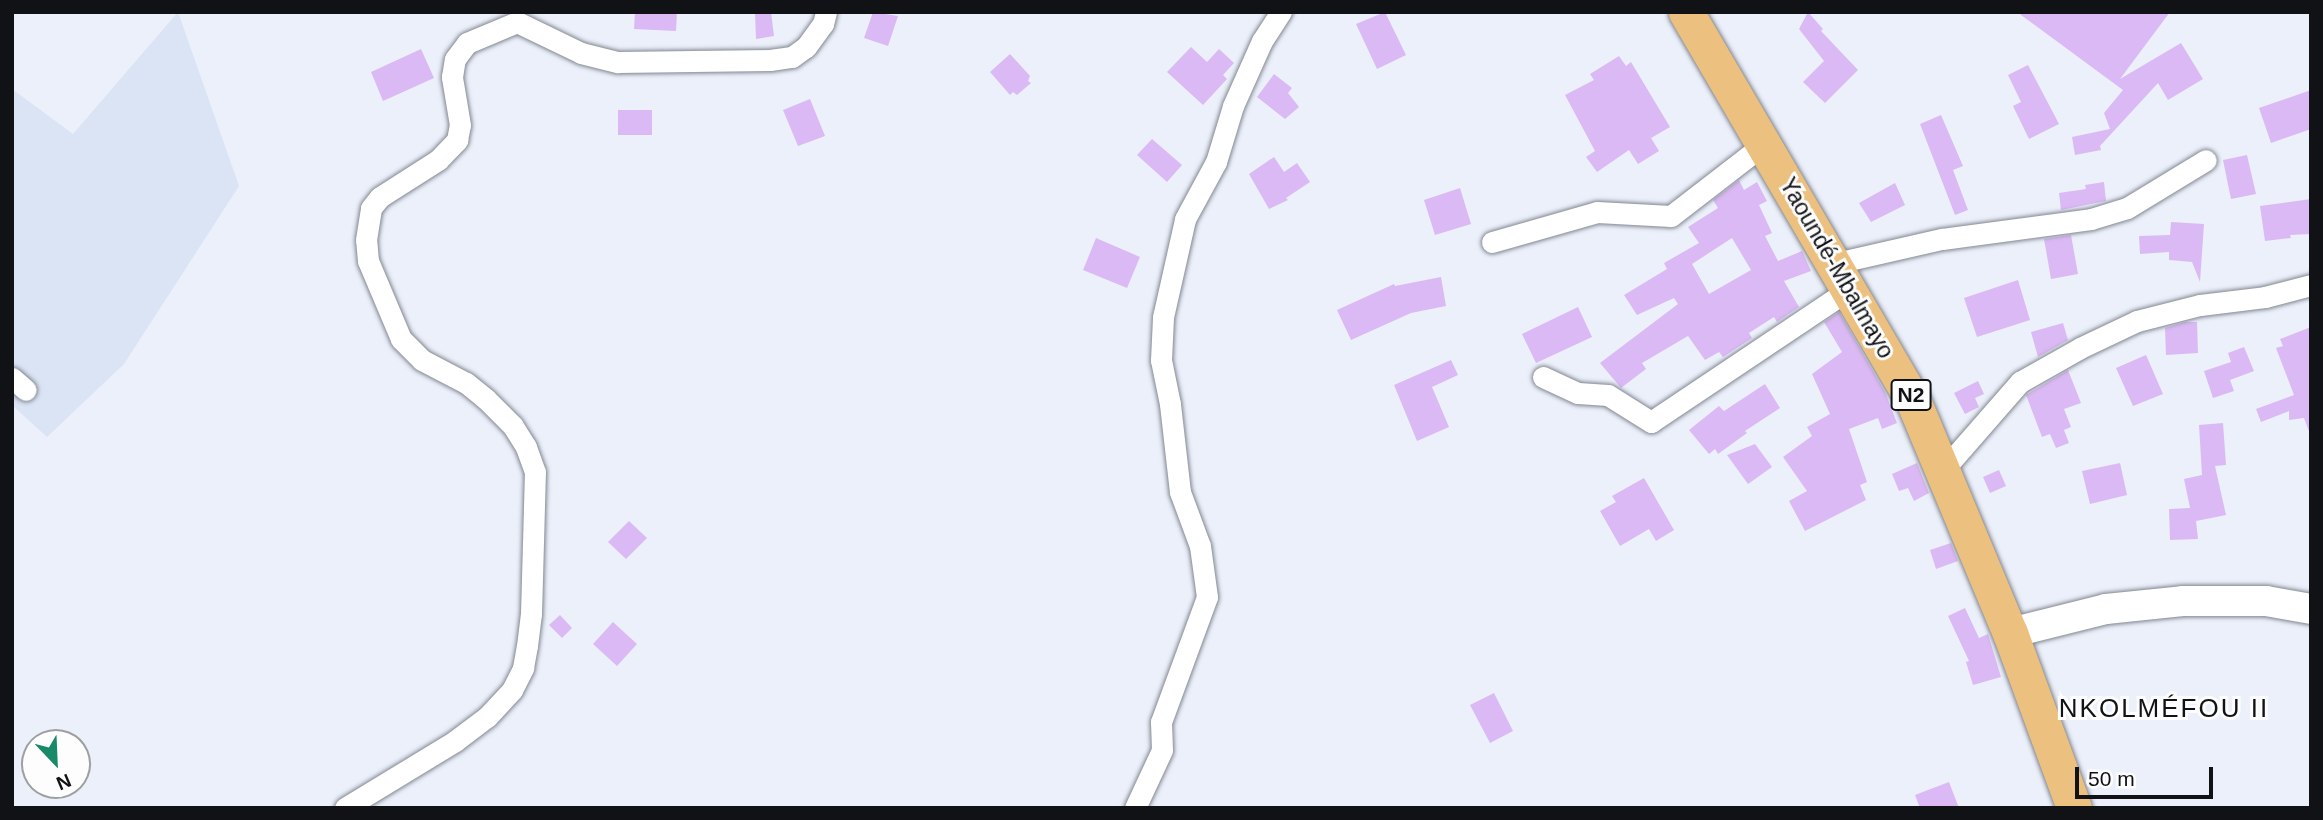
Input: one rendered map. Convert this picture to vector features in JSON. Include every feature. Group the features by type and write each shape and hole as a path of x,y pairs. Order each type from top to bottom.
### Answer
{"highway":[{"name":"Yaoundé-Mbalmayo","path":"1686,12 1912,398 2011,633 2074,808"}],"main road":[{"path":"2011,633 2106,609 2183,600 2266,601 2311,609"}],"street":[{"path":"345,808 455,741 487,717 512,690 523,668 531,614 535,472 526,447 513,426 486,399 466,383 422,360 401,339 369,261 366,240 371,208 380,197 438,160 457,140 460,125 452,68 460,50 467,43 517,17 581,53 618,62 770,60 792,57 806,47 822,24 826,12"},
{"path":"1135,808 1162,750 1161,722 1207,597 1200,546 1180,492 1170,404 1161,359 1163,317 1185,219 1216,162 1233,106 1262,41 1281,12"},
{"path":"1492,242 1597,212 1671,216 1764,144"},
{"path":"1543,377 1578,393 1608,395 1651,422 1843,276 1942,239 2091,219 2127,208 2206,160"},
{"path":"1944,469 2020,382 2080,348 2137,320 2200,305 2264,298 2311,285"}],"shaded area":[{"path":"178,12 239,186 124,364 47,437 12,405 12,89 73,134"}],"building":[{"path":"635,12 677,12 676,31 634,29"},
{"path":"755,12 771,12 774,36 756,39"},
{"path":"873,12 898,16 888,46 864,38"},
{"path":"1385,12 1406,55 1377,69 1356,24"},
{"path":"1808,12 1823,29 1821,31 1858,70 1825,103 1803,82 1824,61 1799,29"},
{"path":"2017,12 2170,12 2120,79 2181,43 2203,79 2168,100 2158,83 2100,146 2101,150 2075,155 2072,137 2110,129 2104,113 2123,90"},
{"path":"1191,47 1207,62 1219,49 1234,63 1223,75 1227,79 1203,105 1167,72"},
{"path":"421,49 434,78 383,101 371,72"},
{"path":"1010,54 1030,76 1028,81 1031,83 1017,95 1013,92 1010,95 990,72"},
{"path":"1619,56 1626,66 1631,62 1670,127 1651,138 1659,151 1638,164 1629,150 1597,172 1586,157 1595,151 1565,95 1594,80 1590,74"},
{"path":"2028,65 2059,124 2029,139 2013,106 2021,102 2008,75"},
{"path":"1274,74 1292,88 1288,93 1299,107 1285,119 1257,97"},
{"path":"2311,90 2311,129 2271,143 2259,108"},
{"path":"810,99 825,136 798,146 783,110"},
{"path":"618,110 652,110 652,135 618,135"},
{"path":"1941,115 1963,166 1953,170 1968,210 1955,215 1920,124"},
{"path":"1152,139 1182,165 1167,182 1137,155"},
{"path":"2247,155 2256,194 2231,199 2223,160"},
{"path":"1274,157 1284,172 1297,163 1310,182 1286,198 1288,200 1269,209 1249,174"},
{"path":"1739,180 1744,190 1757,182 1767,201 1759,205 1772,233 1765,236 1778,261 1802,251 1811,271 1784,281 1799,307 1777,322 1774,317 1749,333 1752,338 1723,357 1719,352 1705,360 1688,336 1642,363 1646,369 1621,388 1600,363 1678,304 1674,298 1637,315 1624,295 1667,269 1664,263 1699,243 1688,227 1718,208 1713,200","holes":["1732,238 1751,270 1709,294 1692,264"]},
{"path":"2104,182 2106,201 2061,210 2059,193 2086,189 2085,185"},
{"path":"1895,183 1905,205 1871,222 1859,203"},
{"path":"1460,188 1471,224 1435,235 1424,200"},
{"path":"2311,199 2311,234 2290,235 2291,238 2265,241 2260,206"},
{"path":"2171,222 2204,224 2200,282 2192,262 2169,260 2169,252 2140,254 2139,236 2170,235"},
{"path":"2071,235 2078,274 2051,279 2044,239"},
{"path":"1096,238 1140,257 1127,288 1083,270"},
{"path":"1441,277 1446,306 1411,313 1351,340 1337,310 1394,284 1395,286"},
{"path":"2018,280 2030,320 1977,337 1964,298"},
{"path":"1578,307 1592,337 1536,363 1522,334"},
{"path":"1839,312 1885,392 1897,423 1882,429 1878,418 1849,429 1867,482 1860,485 1866,500 1805,531 1789,501 1807,491 1783,457 1812,436 1807,427 1830,414 1812,374 1842,352 1824,322"},
{"path":"2185,322 2197,322 2198,353 2166,355 2165,328"},
{"path":"2063,323 2068,340 2038,357 2031,332"},
{"path":"2311,327 2311,434 2304,418 2289,420 2289,411 2261,422 2256,409 2294,395 2276,348 2283,346 2280,339"},
{"path":"2244,347 2254,371 2230,380 2234,391 2213,398 2204,371 2231,362 2228,353"},
{"path":"2146,355 2163,394 2133,406 2116,368"},
{"path":"1451,360 1458,375 1432,387 1449,427 1417,441 1394,385"},
{"path":"2068,370 2081,403 2064,409 2071,427 2064,430 2069,443 2056,448 2050,434 2042,437 2026,395"},
{"path":"1978,381 1984,394 1975,398 1979,407 1965,414 1954,393"},
{"path":"1765,384 1780,408 1745,431 1747,433 1718,454 1715,449 1709,454 1689,430 1719,406 1724,411"},
{"path":"2223,423 2226,465 2215,466 2226,515 2196,521 2198,539 2170,540 2169,509 2190,508 2184,479 2202,475 2199,425"},
{"path":"1755,444 1772,467 1748,484 1727,455"},
{"path":"1917,463 1929,493 1914,501 1908,488 1899,491 1892,474"},
{"path":"2120,463 2127,495 2090,504 2082,471"},
{"path":"1999,470 2006,486 1990,493 1983,477"},
{"path":"1644,478 1674,530 1656,541 1649,529 1620,546 1600,511 1616,502 1612,496"},
{"path":"629,521 647,538 626,559 608,542"},
{"path":"1951,543 1958,561 1936,569 1930,550"},
{"path":"1965,608 1979,638 1988,634 2001,677 1973,685 1966,662 1969,661 1948,616"},
{"path":"560,615 572,628 562,638 549,625"},
{"path":"613,622 637,644 617,666 593,644"},
{"path":"1494,693 1513,731 1490,743 1470,705"},
{"path":"1949,782 1959,808 1920,808 1915,795"}],"district":[{"name":"NKOLMÉFOU II","path":"2164,709"}]}
